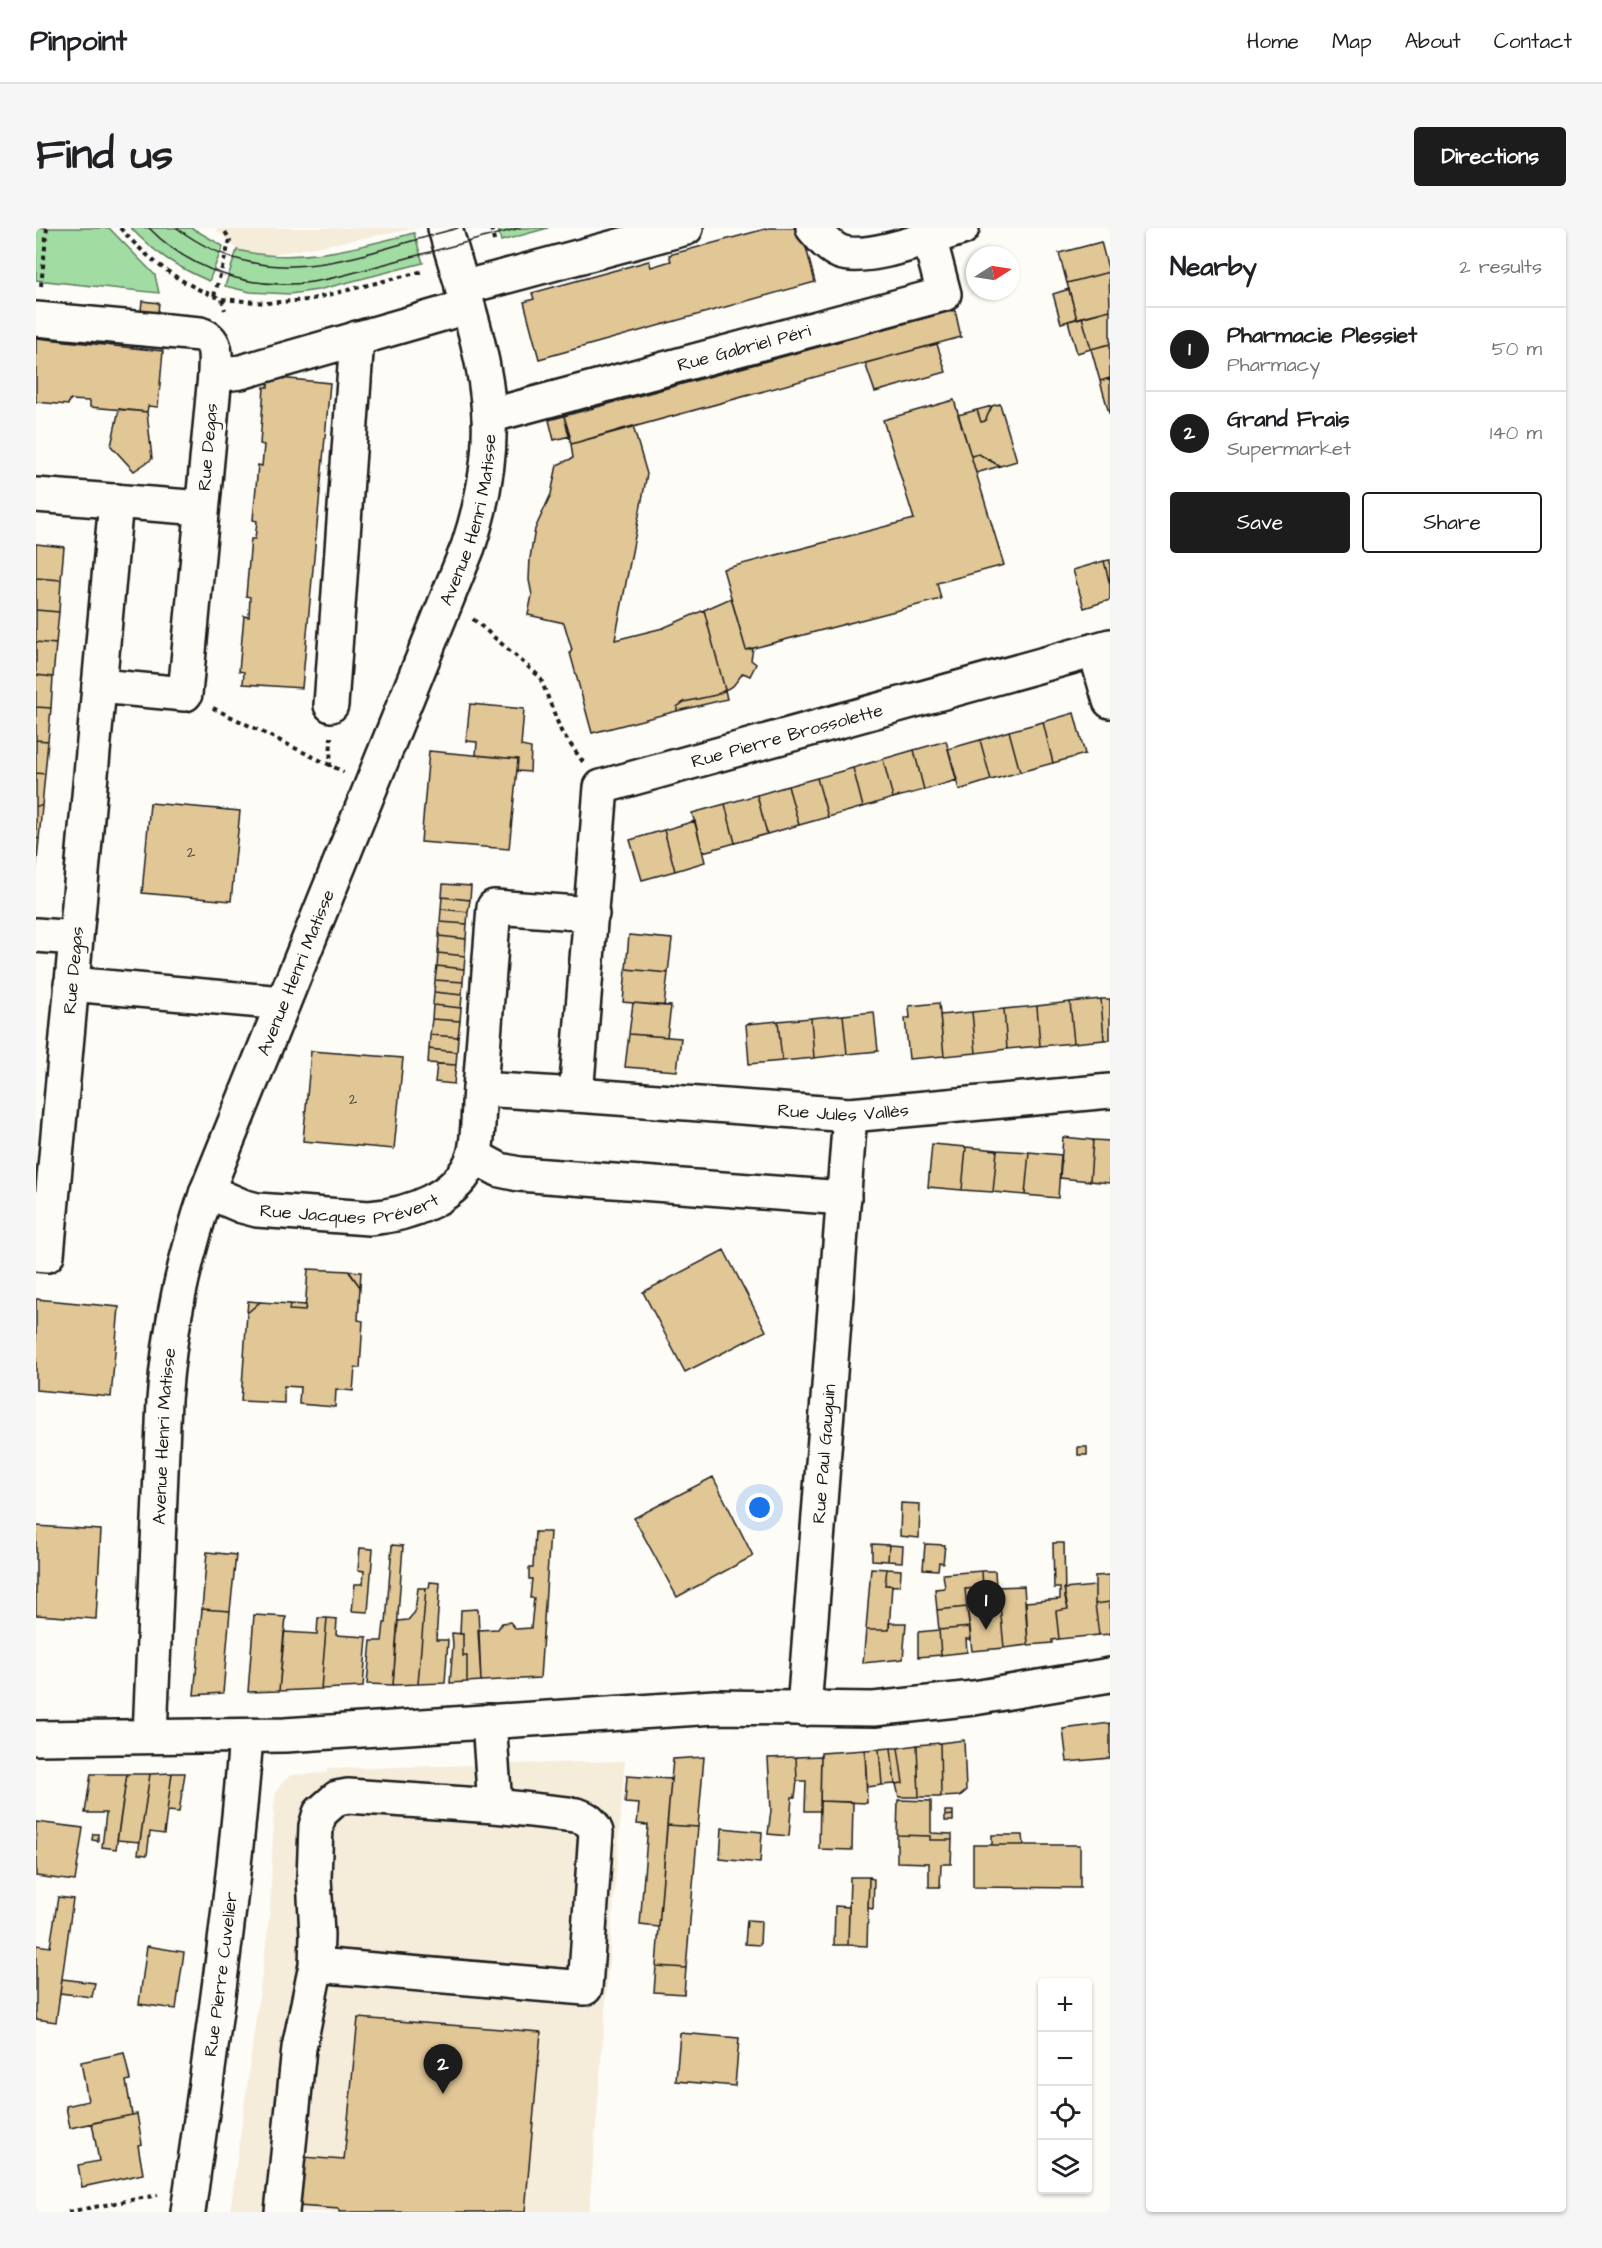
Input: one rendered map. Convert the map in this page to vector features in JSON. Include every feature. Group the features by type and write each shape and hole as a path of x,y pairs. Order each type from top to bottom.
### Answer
{"street":[{"name":"Avenue Henri Matisse","path":"150,1736 164,1412 169,1345 184,1265 207,1191 474,530 485,482 489,416 483,371 445,228"},
{"path":"214,375 241,372 357,338 461,286 686,228"},
{"path":"813,228 832,248 855,255 962,228"},
{"name":"Rue Gabriel Péri","path":"489,416 944,294 929,237"},
{"name":"Rue Degas","path":"37,320 200,334 207,336 215,349 185,694"},
{"path":"331,705 357,338"},
{"path":"36,495 202,508"},
{"name":"Rue Degas","path":"42,1254 71,984 116,501"},
{"name":"Rue Pierre Brossolette","path":"601,787 1103,648 1110,701"},
{"path":"99,686 185,694"},
{"path":"480,1089 576,1095 601,787"},
{"path":"592,914 494,907 474,1156 501,1170 519,1174 844,1198"},
{"path":"36,934 75,938"},
{"path":"71,984 283,1003"},
{"name":"Rue Jules Vallès","path":"576,1095 850,1115 1110,1092"},
{"name":"Rue Paul Gauguin","path":"804,1708 850,1115"},
{"name":"Rue Jacques Prévert","path":"207,1191 257,1210 350,1217 385,1217 415,1209 454,1185 463,1176 474,1156"},
{"path":"36,1738 246,1736 715,1707 853,1710 936,1703 1110,1676"},
{"path":"489,1722 495,1806"},
{"name":"Rue Pierre Cuvelier","path":"189,2200 219,1996 237,1850 246,1736"},
{"path":"282,2212 299,2048 315,1965 314,1840 320,1813 337,1798 348,1796 495,1806 576,1815 589,1821 596,1832 585,1988 315,1965"}],"path":[{"path":"37,320 47,228"},
{"path":"120,228 165,271 190,286 222,299 259,303 461,286"},
{"path":"214,296 230,240 223,228"},
{"path":"222,299 227,320"},
{"path":"467,628 471,617 540,677 561,731 601,787"},
{"path":"185,694 318,761 372,784"},
{"path":"68,2212 189,2200"}],"shaded area":[{"path":"215,228 419,228 247,259"},
{"path":"625,1761 589,2212 230,2212 270,1914 274,1807 276,1793 282,1782 291,1775 327,1773 327,1769"}],"green space":[{"path":"36,228 109,228 155,275 159,293 36,280"},
{"path":"131,228 192,228 223,246 209,281 167,259"},
{"path":"498,228 548,228 501,241"},
{"path":"414,233 423,263 318,290 290,294 250,292 225,286 237,250 282,256 326,253"}],"building":[{"path":"769,228 801,228 815,282 539,359 524,302 534,299 532,293 649,261 651,267 671,261 669,255"},
{"path":"1101,242 1109,272 1067,283 1059,253"},
{"path":"1109,272 1110,310 1077,319 1067,283"},
{"path":"1069,289 1077,319 1061,323 1053,294"},
{"path":"142,301 159,303 157,321 140,320"},
{"path":"955,310 961,337 571,444 564,416"},
{"path":"1110,310 1110,344 1091,349 1082,317"},
{"path":"1082,317 1091,349 1077,353 1068,321"},
{"path":"36,338 163,351 158,407 148,406 147,412 90,407 90,401 69,400 68,405 36,402"},
{"path":"937,344 946,372 875,392 865,363"},
{"path":"1110,344 1110,378 1100,381 1091,349"},
{"path":"269,377 330,383 302,688 243,684 244,672 239,671 244,616 249,617 250,597 246,596 251,539 255,539 257,521 253,520 258,465 262,466 264,445 260,444 264,387 268,387"},
{"path":"1110,378 1110,413 1109,413 1100,381"},
{"path":"954,400 1004,565 937,583 941,599 746,650 723,569 914,519 883,420"},
{"path":"1000,404 1017,461 1000,466 979,454 971,456 958,415 977,410 981,422 985,421 992,406"},
{"path":"992,406 985,421 981,422 977,410"},
{"path":"119,409 147,412 152,459 134,471 111,446"},
{"path":"564,416 570,436 554,440 549,420"},
{"path":"633,426 647,474 615,640 663,628 704,610 725,690 716,695 684,702 677,707 677,711 592,733 564,623 528,615 532,595 529,580 530,558 535,529 551,494 557,465 573,458 571,444"},
{"path":"979,454 1000,466 976,473 971,456"},
{"path":"36,544 64,547 61,580 36,578"},
{"path":"1110,560 1110,585 1104,561"},
{"path":"1104,561 1110,585 1110,600 1084,608 1073,570"},
{"path":"36,578 61,580 59,612 36,610"},
{"path":"731,598 746,650 753,648 751,660 756,664 750,676 743,673 733,686 725,690 704,610"},
{"path":"36,610 59,612 56,644 36,642"},
{"path":"36,642 56,644 53,677 36,675"},
{"path":"36,675 53,677 51,708 36,707"},
{"path":"725,690 727,699 677,711 677,707 684,702 716,695"},
{"path":"470,704 524,709 521,746 531,748 530,772 517,771 518,759 476,755 477,742 466,741"},
{"path":"36,707 51,708 48,741 36,740"},
{"path":"1074,713 1085,754 1053,763 1043,722"},
{"path":"1043,722 1053,763 1020,772 1009,731"},
{"path":"1009,731 1020,772 991,780 980,740"},
{"path":"36,740 48,741 45,774 36,773"},
{"path":"980,740 991,780 959,790 948,749"},
{"path":"946,741 957,780 924,790 914,750"},
{"path":"914,750 924,790 893,798 883,759"},
{"path":"429,751 518,759 509,849 421,842"},
{"path":"883,759 893,798 863,807 853,768"},
{"path":"853,768 863,807 828,817 817,778"},
{"path":"36,773 45,774 42,806 36,806"},
{"path":"817,778 828,817 799,825 788,786"},
{"path":"788,786 799,825 767,834 757,795"},
{"path":"757,795 767,834 735,843 725,804"},
{"path":"150,803 240,811 231,901 142,893"},
{"path":"725,804 735,843 703,852 692,813"},
{"path":"36,806 42,806 39,839 36,838"},
{"path":"695,821 705,862 675,871 664,830"},
{"path":"664,830 675,871 642,880 630,840"},
{"path":"36,838 39,839 36,872"},
{"path":"443,884 471,886 470,900 442,897"},
{"path":"442,897 470,900 468,912 441,909"},
{"path":"441,909 468,912 467,924 440,922"},
{"path":"440,922 467,924 466,939 439,936"},
{"path":"629,935 672,939 668,973 626,969"},
{"path":"439,936 466,939 465,956 438,953"},
{"path":"438,953 465,956 464,969 437,966"},
{"path":"437,966 464,969 463,982 435,980"},
{"path":"626,969 668,973 664,1006 623,1002"},
{"path":"435,980 463,982 462,995 434,992"},
{"path":"434,992 462,995 461,1008 433,1005"},
{"path":"1101,999 1110,999 1110,1040 1104,1040"},
{"path":"1101,999 1104,1040 1074,1043 1070,1002"},
{"path":"1070,1002 1074,1043 1040,1046 1037,1006"},
{"path":"633,1003 671,1006 667,1037 629,1034"},
{"path":"939,1003 944,1056 909,1059 905,1018 910,1018 909,1006"},
{"path":"433,1005 461,1008 460,1021 432,1019"},
{"path":"1037,1006 1040,1046 1007,1049 1004,1009"},
{"path":"1004,1009 1007,1049 976,1053 972,1012"},
{"path":"874,1012 878,1051 847,1054 843,1015"},
{"path":"972,1012 976,1053 944,1056 940,1015"},
{"path":"843,1015 847,1054 814,1058 811,1018"},
{"path":"811,1018 814,1058 782,1061 778,1021"},
{"path":"432,1019 460,1021 458,1037 430,1035"},
{"path":"778,1021 782,1061 749,1064 746,1024"},
{"path":"629,1034 681,1038 677,1071 625,1067"},
{"path":"430,1035 458,1037 457,1052 429,1049"},
{"path":"429,1049 457,1052 456,1065 428,1063"},
{"path":"311,1051 403,1058 394,1149 303,1141"},
{"path":"437,1064 456,1065 454,1084 435,1082"},
{"path":"1063,1137 1093,1140 1090,1181 1060,1178"},
{"path":"1093,1140 1110,1141 1110,1183 1090,1181"},
{"path":"932,1144 966,1147 962,1190 928,1187"},
{"path":"966,1147 997,1150 993,1192 962,1190"},
{"path":"997,1150 1029,1152 1025,1195 993,1192"},
{"path":"1029,1152 1061,1155 1058,1198 1025,1195"},
{"path":"724,1250 766,1331 685,1372 643,1292"},
{"path":"308,1269 349,1271 360,1287 358,1320 363,1321 360,1368 355,1368 353,1391 336,1389 335,1407 299,1404 300,1387 284,1386 284,1403 241,1401 247,1313 260,1302 290,1304 289,1310 305,1311"},
{"path":"349,1272 361,1272 360,1287"},
{"path":"36,1299 119,1307 111,1397 36,1390"},
{"path":"248,1301 260,1302 247,1313"},
{"path":"290,1304 306,1305 305,1311 289,1310"},
{"path":"1078,1447 1087,1447 1087,1455 1078,1455"},
{"path":"713,1477 753,1556 677,1597 634,1518"},
{"path":"901,1503 920,1504 919,1538 900,1536"},
{"path":"36,1526 101,1530 96,1619 36,1615"},
{"path":"535,1532 550,1532 540,1678 481,1681 478,1630 498,1629 502,1623 510,1622 516,1629 531,1628 534,1598 530,1598 532,1579 529,1579 529,1568 533,1568"},
{"path":"1053,1543 1064,1543 1065,1598 1068,1609 1056,1611 1059,1639 1052,1640 1052,1643 1028,1645 1026,1602 1060,1599 1060,1588 1054,1588"},
{"path":"872,1544 889,1545 888,1561 872,1560"},
{"path":"925,1544 945,1545 943,1563 939,1562 938,1570 923,1569"},
{"path":"392,1545 403,1546 393,1685 367,1684 371,1641 382,1641 384,1623 386,1623"},
{"path":"889,1545 903,1546 902,1562 888,1561"},
{"path":"360,1548 373,1549 368,1612 352,1611 355,1584 363,1584 364,1571 358,1570"},
{"path":"207,1552 236,1555 230,1611 202,1609"},
{"path":"871,1568 887,1569 885,1585 892,1585 889,1630 866,1630"},
{"path":"887,1569 901,1570 900,1586 885,1585"},
{"path":"982,1571 995,1571 996,1587 983,1588"},
{"path":"982,1571 983,1588 965,1589 967,1607 937,1610 935,1589 945,1588 943,1574"},
{"path":"1110,1575 1110,1602 1095,1604 1095,1576"},
{"path":"430,1582 440,1583 436,1640 448,1640 445,1683 418,1684 426,1588 429,1588"},
{"path":"1024,1586 1028,1645 1004,1648 996,1587"},
{"path":"1095,1586 1099,1635 1059,1639 1056,1611 1068,1609 1064,1589"},
{"path":"996,1587 1004,1648 972,1651 965,1589"},
{"path":"418,1588 426,1588 418,1684 393,1685 398,1621 408,1620 415,1612"},
{"path":"1110,1602 1110,1634 1099,1635 1095,1604"},
{"path":"967,1607 970,1627 939,1630 937,1610"},
{"path":"202,1609 230,1611 223,1693 194,1695"},
{"path":"478,1609 481,1681 467,1682 467,1656 463,1656 463,1634 460,1634 461,1610"},
{"path":"254,1615 286,1617 279,1691 248,1692"},
{"path":"318,1618 327,1618 321,1689 279,1691 284,1632 317,1634"},
{"path":"327,1618 337,1619 336,1635 367,1637 363,1687 321,1689"},
{"path":"889,1623 906,1623 903,1659 863,1663 866,1630 889,1630"},
{"path":"970,1627 971,1639 966,1639 967,1652 941,1655 939,1630"},
{"path":"939,1630 941,1655 918,1657 918,1632"},
{"path":"452,1633 463,1634 463,1656 467,1656 467,1682 450,1683"},
{"path":"1110,1723 1110,1758 1067,1762 1063,1729"},
{"path":"964,1740 966,1791 960,1796 941,1797 940,1743"},
{"path":"940,1743 941,1797 919,1797 917,1745"},
{"path":"917,1745 919,1797 899,1797 896,1784 903,1783 898,1748"},
{"path":"891,1748 895,1784 882,1785 879,1749"},
{"path":"891,1748 898,1748 903,1783 895,1784"},
{"path":"879,1749 882,1785 867,1787 865,1750"},
{"path":"865,1750 867,1803 820,1801 821,1753"},
{"path":"821,1756 820,1811 805,1811 806,1781 797,1781 796,1757"},
{"path":"704,1757 698,1827 667,1825 673,1759"},
{"path":"796,1757 797,1781 795,1797 792,1797 789,1836 768,1834 771,1810 768,1758"},
{"path":"172,1773 185,1773 179,1812 167,1811"},
{"path":"172,1773 164,1834 150,1832 147,1855 138,1854 150,1774"},
{"path":"91,1774 127,1774 116,1849 102,1847 106,1813 85,1813"},
{"path":"127,1774 150,1774 140,1842 117,1840"},
{"path":"627,1776 671,1779 659,1927 640,1925 648,1825 637,1824 639,1804 625,1803"},
{"path":"898,1800 931,1801 931,1833 952,1834 952,1840 930,1840 930,1836 897,1835"},
{"path":"820,1801 853,1802 852,1850 819,1849"},
{"path":"945,1811 953,1811 953,1815 945,1816"},
{"path":"953,1815 953,1821 945,1821 945,1816"},
{"path":"36,1822 83,1828 75,1881 36,1876"},
{"path":"667,1825 698,1827 686,1968 656,1966"},
{"path":"722,1828 762,1832 760,1863 720,1859"},
{"path":"93,1834 98,1834 98,1841 92,1840"},
{"path":"897,1835 930,1836 930,1840 952,1840 951,1864 941,1864 940,1887 929,1887 929,1863 897,1862"},
{"path":"992,1835 1023,1835 1024,1845 992,1845"},
{"path":"973,1845 1080,1845 1080,1888 973,1887"},
{"path":"850,1877 871,1877 869,1878 867,1946 848,1945"},
{"path":"869,1878 874,1879 873,1909 868,1908"},
{"path":"58,1897 73,1899 56,2022 36,2019 36,1945 50,1947"},
{"path":"835,1906 849,1907 848,1945 834,1945"},
{"path":"747,1920 761,1921 760,1945 745,1944"},
{"path":"147,1946 184,1952 176,2009 139,2004"},
{"path":"656,1966 686,1968 684,1994 654,1992"},
{"path":"62,1979 95,1983 92,1997 60,1993"},
{"path":"358,2018 541,2032 525,2212 339,2212 339,2209 298,2206 302,2157 344,2160"},
{"path":"680,2033 739,2038 735,2086 676,2081"},
{"path":"124,2053 130,2080 126,2081 132,2115 70,2128 66,2106 88,2101 81,2062"},
{"path":"137,2114 142,2144 138,2145 143,2174 82,2187 78,2165 99,2161 92,2123"}],"tram line":[{"path":"149,228 184,256 203,266 246,280 290,284 344,275 520,228"},
{"path":"177,228 212,249 246,262 281,266 315,264 349,258 458,228"}],"place":[{"name":"Pharmacie Plessiet","path":"986,1630"},
{"name":"Grand Frais","path":"443,2094"}]}
